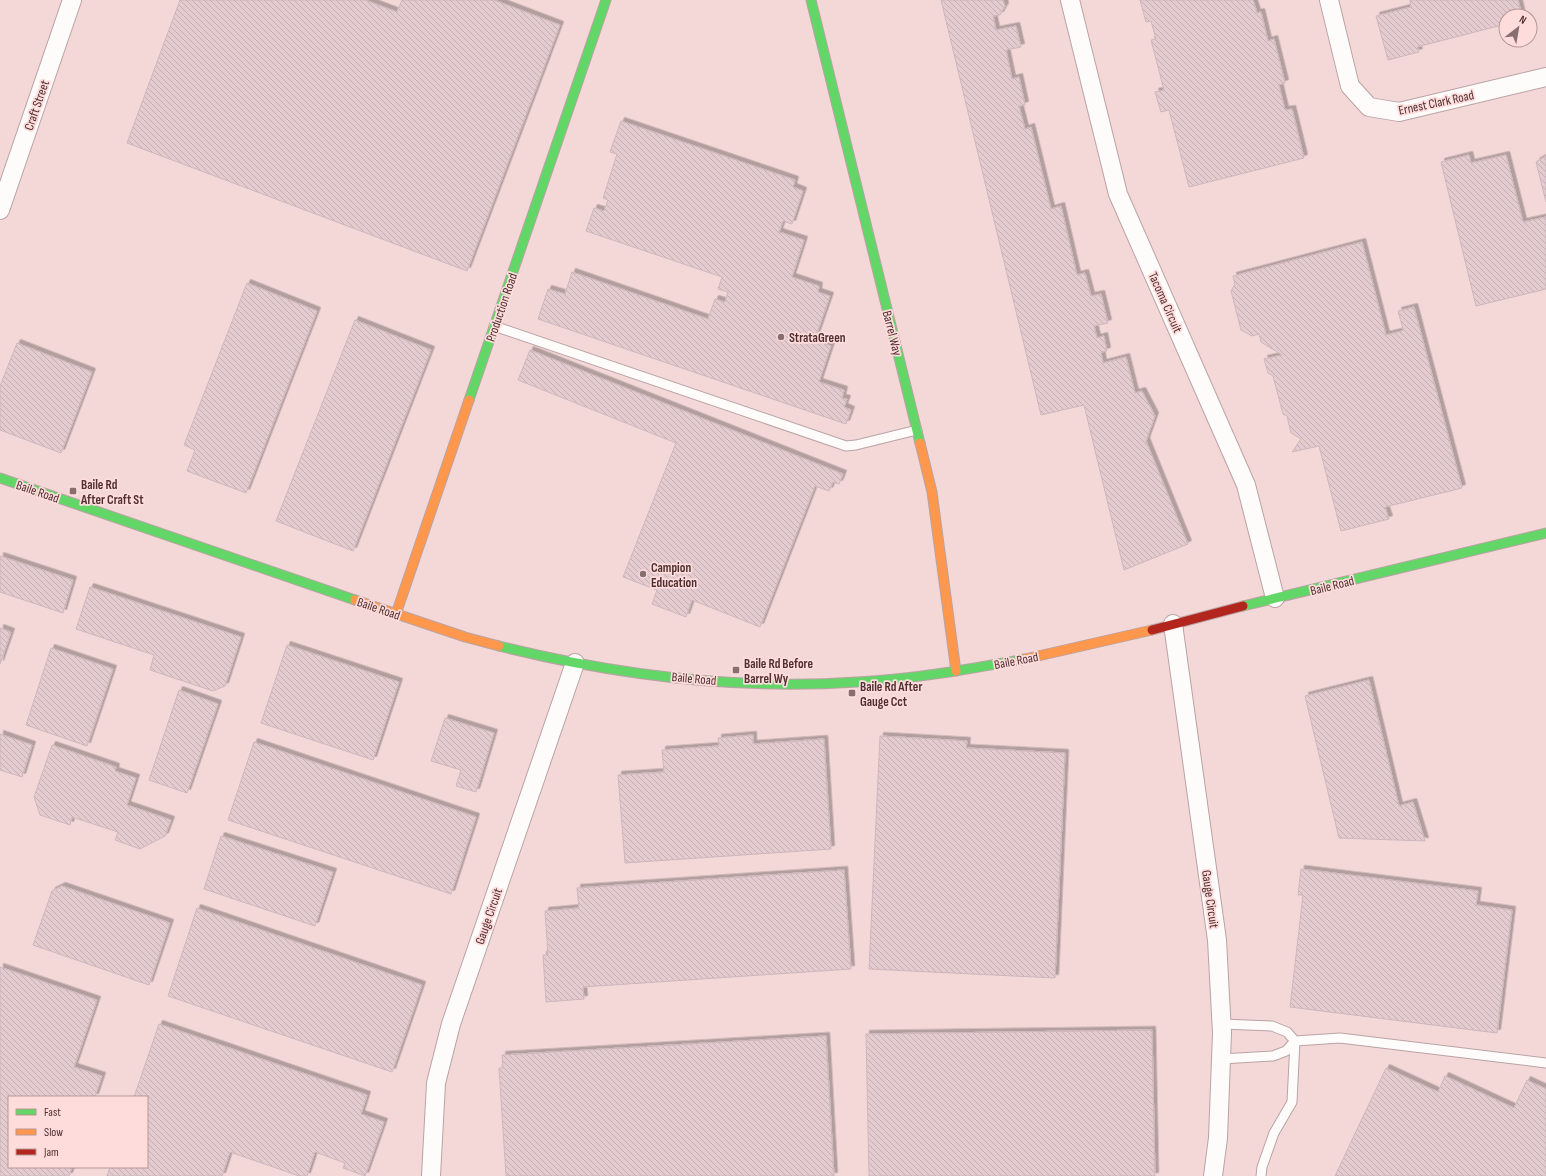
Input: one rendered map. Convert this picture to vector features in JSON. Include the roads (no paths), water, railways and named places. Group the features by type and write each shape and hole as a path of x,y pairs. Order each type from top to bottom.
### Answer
{"street":[{"name":"Craft Street","path":"0,210 72,0"},
{"name":"Production Road","path":"396,614 606,0"},
{"name":"Barrel Way","path":"811,0 932,492 937,518 956,670"},
{"name":"Tacoma Circuit","path":"1070,0 1118,194 1246,485 1275,598"},
{"name":"Ernest Clark Road","path":"1329,0 1350,86 1369,107 1399,112 1546,77"},
{"name":"Baile Road","path":"0,478 396,614 465,637 511,649 575,663 671,676 723,681 799,684 876,680 1015,661 1546,533"},
{"name":"Gauge Circuit","path":"1173,624 1217,940 1222,1024 1218,1138 1213,1176"},
{"name":"Gauge Circuit","path":"430,1176 436,1083 451,1024 575,663"}],"lane":[{"path":"494,326 846,446 856,445 917,430"},
{"path":"1222,1024 1272,1026 1287,1032 1295,1041 1292,1102 1274,1133 1262,1167 1261,1176"},
{"path":"1221,1059 1274,1056 1286,1052 1295,1041 1340,1038 1546,1063"}],"place":[{"name":"StrataGreen","path":"781,337"},
{"name":"Baile Rd After Craft St","path":"73,491"},
{"name":"Campion Education","path":"643,574"},
{"name":"Baile Rd Before Barrel Wy","path":"736,670"},
{"name":"Baile Rd After Gauge Cct","path":"852,693"}]}
